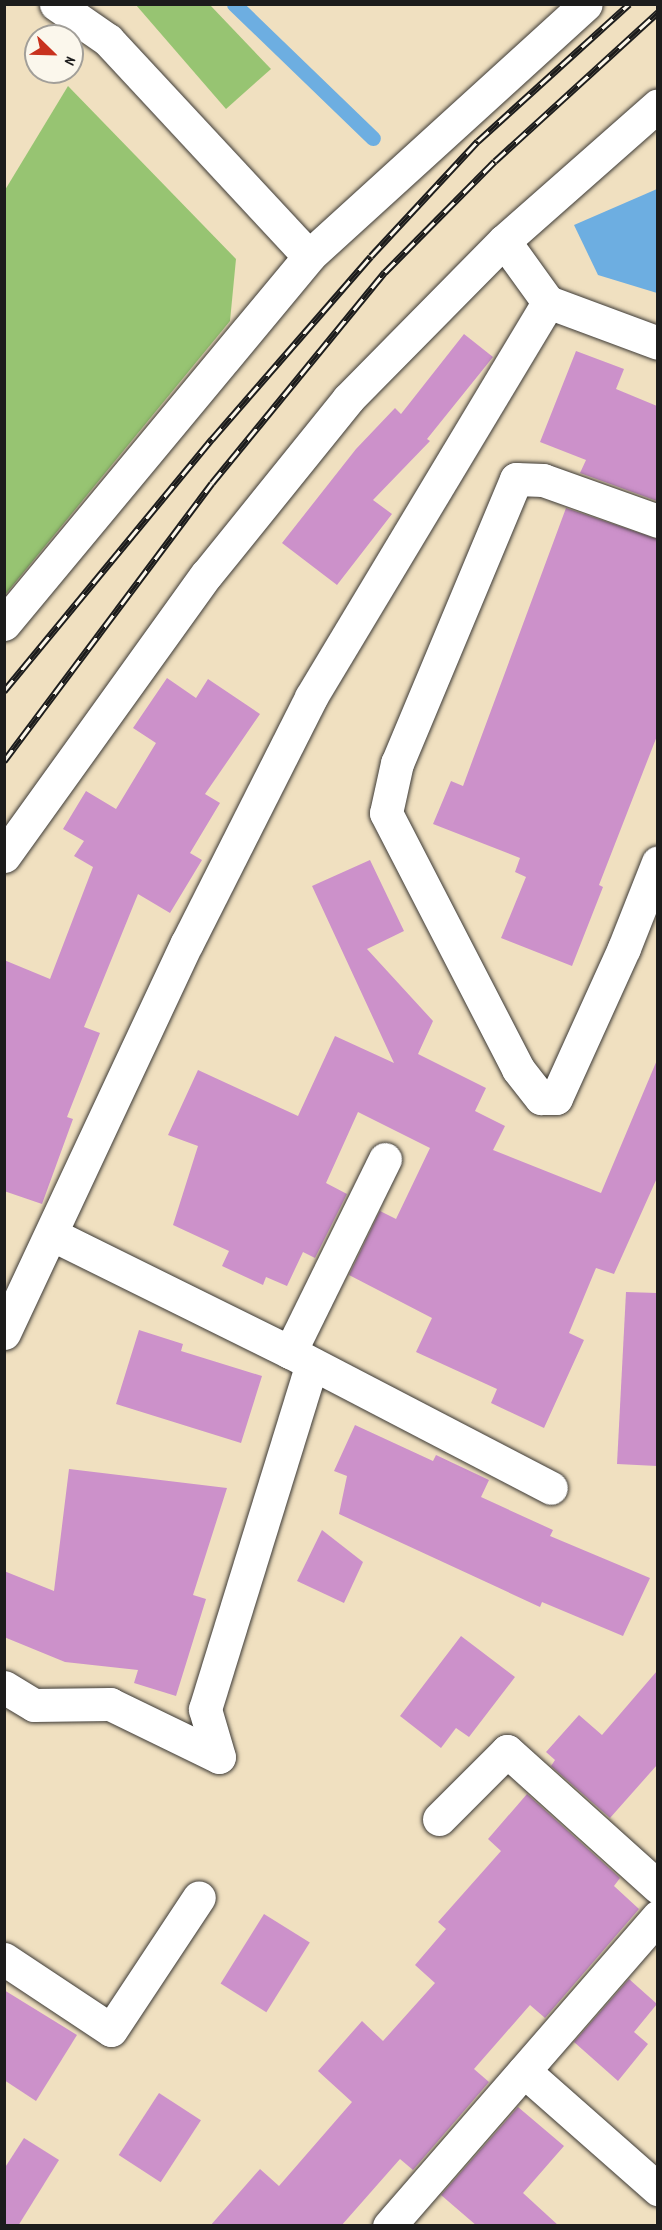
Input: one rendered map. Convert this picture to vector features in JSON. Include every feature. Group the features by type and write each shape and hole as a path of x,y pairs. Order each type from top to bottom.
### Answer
{"street":[{"path":"56,4 108,40 309,256"},
{"path":"4,624 309,256 586,4"},
{"path":"4,856 207,574 348,399 504,241 657,105"},
{"path":"504,241 548,302 657,343"},
{"path":"4,1333 53,1235 187,943 311,696 548,302"},
{"path":"657,521 543,480 516,479 398,763 386,813 518,1069 540,1098 556,1098 624,948 657,862"},
{"path":"4,1687 34,1704 110,1704 219,1757 205,1709 301,1358 385,1159"},
{"path":"53,1235 301,1358 551,1488"},
{"path":"439,1819 507,1750 657,1887"},
{"path":"4,1959 111,2030 199,1897"},
{"path":"389,2226 657,1917"},
{"path":"524,2071 657,2189"}],"green space":[{"path":"136,5 210,5 271,69 226,109"},
{"path":"68,86 236,259 230,321 5,595 5,190"}],"water":[{"path":"657,189 657,293 598,275 574,225"}],"building":[{"path":"464,334 493,357 427,439 430,441 373,500 392,514 337,585 282,543 356,449 395,408 401,414"},
{"path":"576,351 624,369 616,389 657,406 657,501 580,473 586,460 540,442"},
{"path":"566,508 657,539 657,736 599,885 603,887 572,966 501,938 526,877 515,872 520,858 433,824 451,781 463,786"},
{"path":"167,678 196,698 208,679 260,714 205,794 220,803 190,853 202,860 170,913 138,894 84,1027 100,1033 67,1117 73,1119 42,1204 4,1191 4,960 50,979 93,867 74,856 84,841 63,829 86,791 116,809 156,743 133,728"},
{"path":"370,860 404,931 367,949 433,1021 418,1054 486,1088 475,1111 505,1126 493,1150 601,1193 657,1060 657,1178 614,1274 596,1268 569,1333 584,1340 544,1428 491,1403 497,1389 416,1352 432,1318 349,1275 380,1211 396,1219 430,1148 358,1112 326,1183 347,1194 315,1258 303,1252 287,1286 266,1277 263,1285 222,1266 229,1251 173,1225 198,1146 168,1135 198,1070 298,1116 335,1036 394,1063 312,886"},
{"path":"626,1292 657,1293 657,1466 617,1464"},
{"path":"139,1330 183,1344 181,1351 262,1376 241,1443 116,1404"},
{"path":"355,1425 433,1461 436,1455 489,1480 481,1497 553,1530 550,1536 650,1578 623,1636 542,1602 540,1607 339,1514 347,1476 334,1471"},
{"path":"69,1469 227,1488 193,1595 206,1599 176,1696 134,1683 138,1670 65,1662 4,1637 4,1571 54,1591"},
{"path":"322,1530 363,1562 344,1603 297,1581"},
{"path":"461,1636 515,1677 469,1737 456,1728 441,1748 400,1716"},
{"path":"657,1671 657,1765 610,1818 551,1766 555,1760 546,1752 579,1715 602,1735"},
{"path":"527,1794 620,1878 614,1886 639,1909 545,2018 530,2005 474,2069 489,2082 413,2170 400,2159 341,2226 210,2226 260,2169 279,2186 352,2102 318,2071 362,2021 383,2041 435,1983 415,1965 446,1929 438,1922 501,1851 488,1839"},
{"path":"264,1914 310,1943 266,2012 221,1984"},
{"path":"629,1979 657,2004 634,2032 648,2044 618,2081 574,2042"},
{"path":"4,1990 77,2035 36,2101 4,2080"},
{"path":"159,2093 201,2120 161,2182 119,2155"},
{"path":"518,2107 564,2146 523,2193 559,2226 477,2226 441,2195"},
{"path":"24,2138 59,2160 18,2226 4,2226 4,2169"}],"waterway":[{"path":"234,4 373,138"}],"railway":[{"path":"4,691 212,439 371,256 478,141 629,4"},
{"path":"4,761 212,483 385,272 495,161 658,12"}]}
